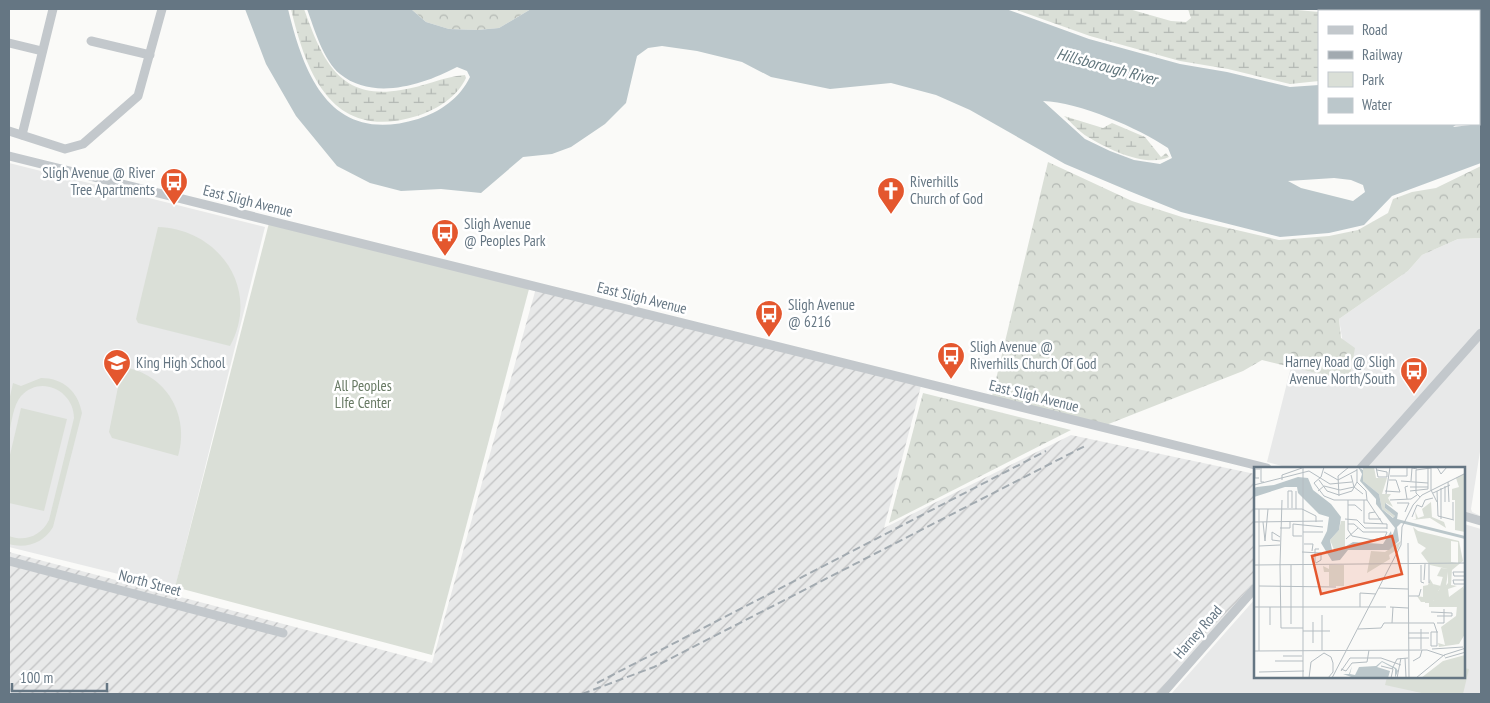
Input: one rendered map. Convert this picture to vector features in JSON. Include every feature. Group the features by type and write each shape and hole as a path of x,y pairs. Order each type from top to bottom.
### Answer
{"street":[{"path":"22,135 53,9"},
{"path":"9,132 65,149 83,144 138,96 162,9"},
{"path":"92,41 150,56"},
{"path":"9,43 42,51"},
{"name":"East Sligh Avenue","path":"9,156 1263,467"},
{"path":"1362,467 1481,333"},
{"path":"1465,516 1481,521"},
{"name":"North Street","path":"9,561 284,632"},
{"name":"Harney Road","path":"1162,694 1254,589"}],"shaded area":[{"name":"King High School","path":"9,163 265,227 175,588 9,547"},
{"path":"1481,238 1481,328 1358,467 1285,467 1267,462 1291,367 1349,381 1339,319 1408,271 1422,255 1458,239"},
{"path":"536,288 921,386 884,528 1071,435 1254,474 1254,582 1157,694 9,694 9,552 432,663"},
{"path":"1481,338 1481,445 1471,509 1472,512 1481,516 1465,512 1465,467 1367,467"},
{"path":"1465,524 1481,529 1481,694 1171,694 1254,600 1254,678 1465,678"}],"green space":[{"path":"291,9 304,9 326,59 347,82 362,89 379,92 401,90 457,76 465,75 466,78 452,97 425,113 388,122 365,120 345,112 329,98 316,80 306,58"},
{"path":"411,9 531,9 499,28 477,30 449,29 426,22"},
{"path":"1014,9 1129,9 1171,21 1186,22 1191,18 1188,9 1286,9 1318,12 1318,81 1290,84 1228,69 1180,61 1090,36"},
{"path":"1064,116 1103,128 1112,123 1145,137 1161,157 1166,153 1169,157 1160,160 1149,160 1116,152 1085,135"},
{"path":"1048,162 1132,201 1185,218 1279,240 1329,236 1358,230 1388,213 1393,199 1412,192 1436,188 1481,166 1481,238 1458,239 1422,255 1408,271 1339,319 1341,338 1355,348 1349,381 1262,360 1243,371 1106,425 992,396"},
{"name":"All Peoples LIfe Center","path":"269,223 529,289 432,655 175,587"},
{"path":"158,227 180,230 199,238 216,251 228,266 237,284 240,304 238,325 230,346 138,323 136,319"},
{"path":"122,367 138,371 151,378 171,398 177,411 180,426 181,441 178,456 112,438 109,432"},
{"path":"41,378 56,380 68,387 77,398 82,413 53,527 40,541 22,546 9,544 9,536 27,538 37,534 46,526 74,418 73,408 63,393 47,386 38,386 29,390 18,400 9,433 9,401 13,383 21,386"},
{"path":"923,393 1071,430 889,523"},
{"path":"21,408 67,419 44,511 9,503 9,459"},
{"path":"1465,668 1469,669 1463,694 1426,694 1385,685 1387,678 1465,678"}],"water":[{"name":"Hillsborough River","path":"245,9 288,9 303,59 314,81 327,100 344,114 364,123 388,125 418,119 441,108 455,98 466,85 470,77 467,71 457,67 444,74 398,87 367,87 353,82 340,74 329,61 307,9 411,9 426,22 449,29 477,30 499,28 531,9 1006,9 1089,39 1180,64 1227,72 1290,87 1318,85 1318,125 1456,125 1453,127 1480,125 1481,121 1481,163 1392,196 1364,225 1329,233 1280,237 1181,212 1129,191 1065,164 970,110 936,95 891,83 830,89 771,77 742,62 697,51 662,46 648,48 637,56 626,103 605,124 571,147 552,154 523,157 481,193 441,189 401,191 370,183 337,166 296,116 266,64","holes":["1043,101 1057,102 1108,117 1141,132 1168,148 1172,158 1160,164 1134,160 1085,139","1334,178 1351,180 1363,185 1365,192 1353,201 1301,188 1288,181"]},
{"path":"1425,9 1475,9 1474,10"},
{"path":"1480,24 1481,24 1480,107"}],"railway":[{"path":"582,694 654,667 1085,446"},
{"path":"597,683 1046,451"}],"place":[{"name":"Sligh Avenue @ River Tree Apartments","path":"174,206"},
{"name":"Riverhills Church of God","path":"891,215"},
{"name":"Sligh Avenue @ Peoples Park","path":"445,257"},
{"name":"Sligh Avenue @ 6216","path":"769,338"},
{"name":"Sligh Avenue @ Riverhills Church Of God","path":"951,380"},
{"name":"King High School","path":"117,387"},
{"name":"Harney Road @ Sligh Avenue North/South","path":"1414,395"}]}
